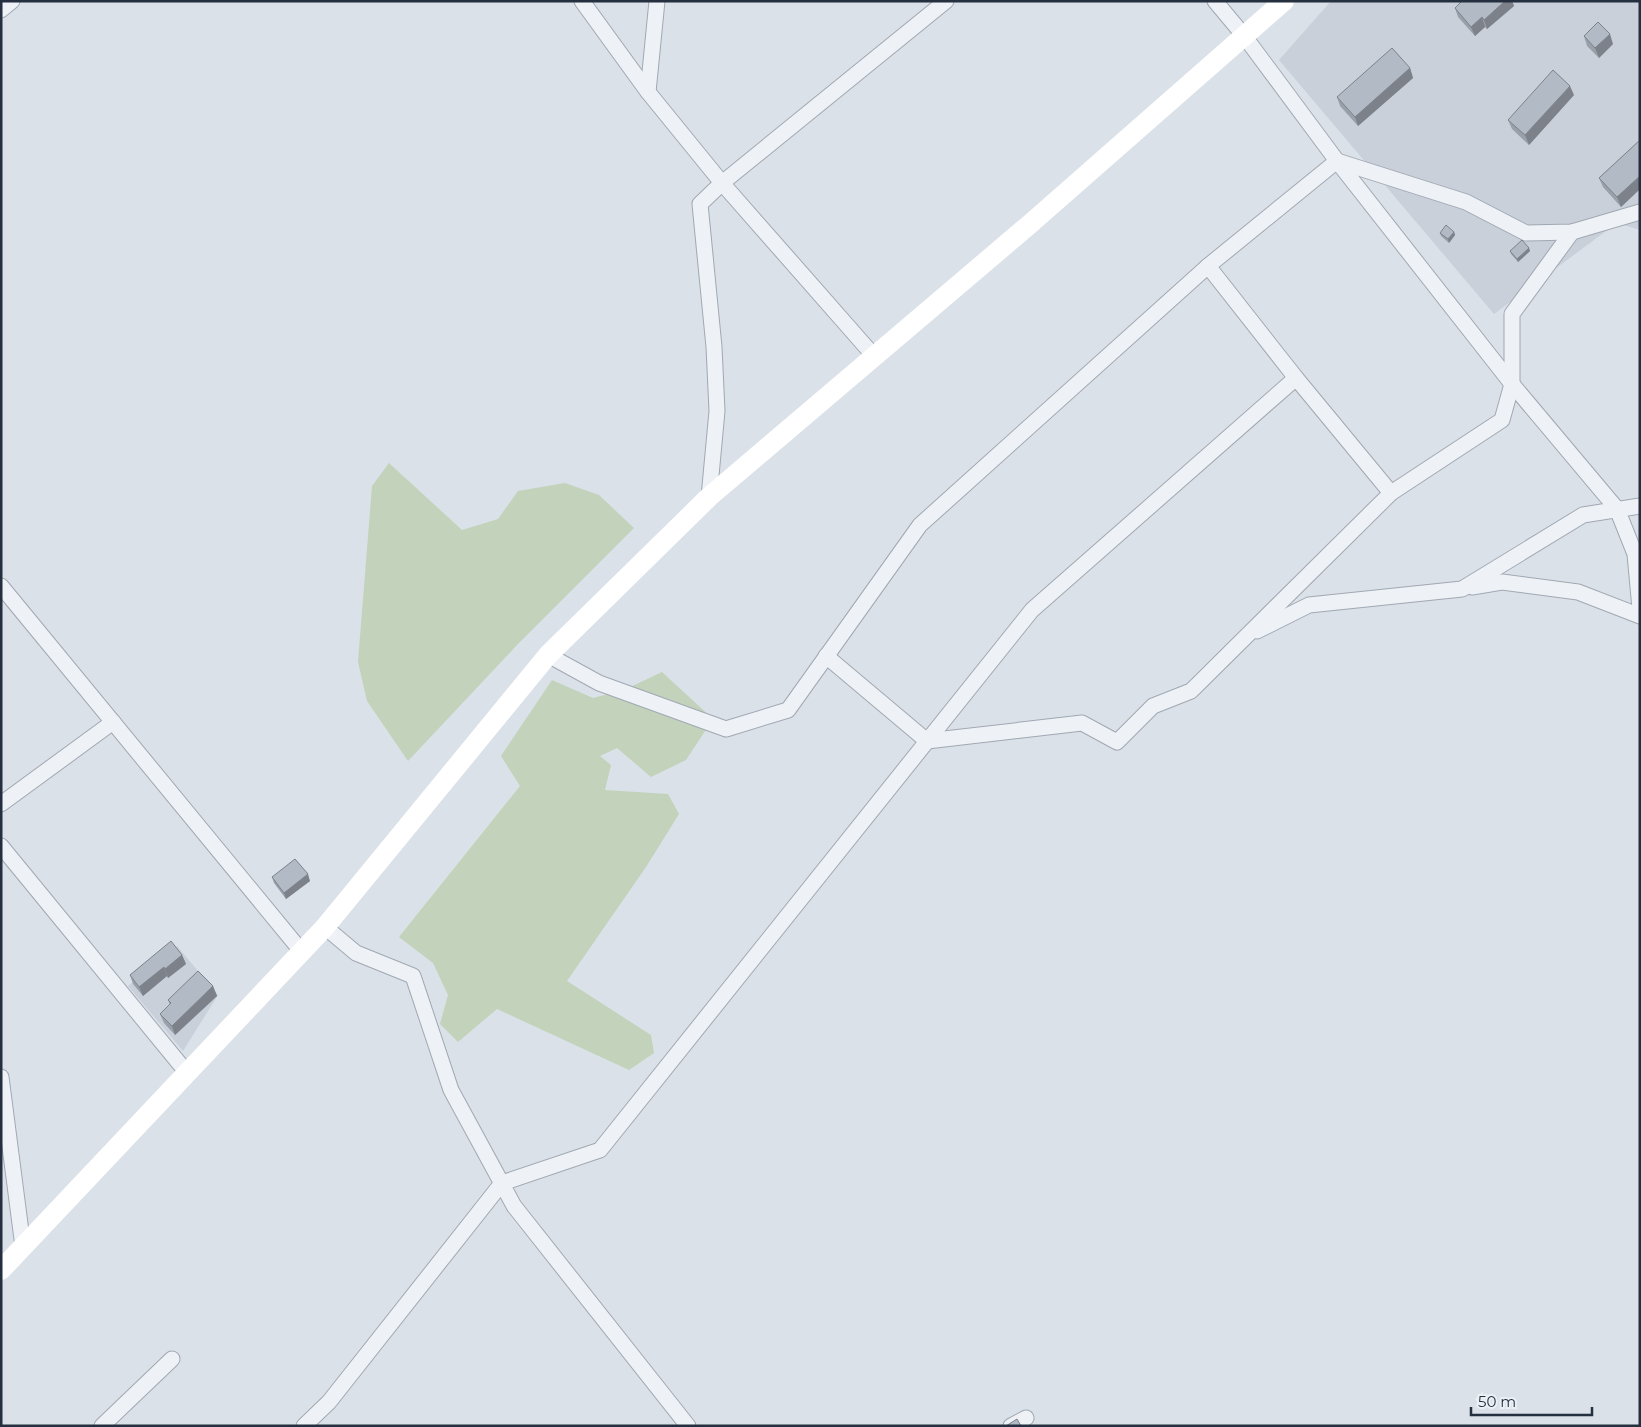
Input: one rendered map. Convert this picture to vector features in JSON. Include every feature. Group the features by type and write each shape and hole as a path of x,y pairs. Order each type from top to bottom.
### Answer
{"main road":[{"path":"1,1270 325,927 548,655 709,498 1245,37 1284,1"}],"street":[{"path":"1,10 12,1"},
{"path":"582,1 648,92 722,183 874,356"},
{"path":"648,92 657,1"},
{"path":"709,498 717,411 714,347 700,204 722,183 946,1"},
{"path":"1215,1 1245,37 1337,161 1512,384 1617,509 1635,554 1640,609"},
{"path":"1337,161 1466,202 1526,233 1572,232 1640,212"},
{"path":"548,655 599,683 726,729 788,710 920,525 1208,266 1337,161"},
{"path":"826,656 927,741 1082,723 1117,742 1153,706 1192,690 1391,493 1502,420 1512,384 1512,314 1572,232"},
{"path":"1208,266 1296,378 1391,493"},
{"path":"304,1426 329,1402 502,1183 600,1150 1032,610 1296,378"},
{"path":"1462,589 1583,515 1640,506"},
{"path":"1245,638 1309,605 1462,589 1502,582 1578,592 1640,616"},
{"path":"1,586 302,952"},
{"path":"1,804 113,722"},
{"path":"1,846 188,1074"},
{"path":"325,927 356,953 413,976 451,1090 514,1206 688,1426"},
{"path":"1,1077 23,1247"},
{"path":"102,1426 172,1359"},
{"path":"1011,1426 1026,1418"}],"shaded area":[{"path":"1331,1 1640,1 1640,230 1617,223 1494,314 1279,60"},
{"path":"177,946 218,995 183,1051 128,986"}],"green space":[{"path":"389,463 462,530 498,519 518,491 565,483 599,495 634,528 518,644 408,761 367,701 358,662 372,486"},
{"path":"662,672 713,719 686,760 651,777 617,748 600,756 611,765 605,790 668,794 679,814 646,867 567,981 651,1035 654,1053 629,1070 497,1009 458,1042 440,1024 448,995 433,963 399,937 520,786 501,756 552,680 593,698 624,690"}],"building":[{"path":"1462,1 1505,1 1484,20 1482,17 1471,27 1455,8"},
{"path":"1598,22 1610,34 1595,48 1584,36"},
{"path":"1392,48 1410,68 1355,117 1337,97"},
{"path":"1553,70 1570,86 1525,135 1508,120"},
{"path":"1640,140 1640,176 1617,197 1599,178"},
{"path":"1446,225 1454,232 1448,239 1440,233"},
{"path":"1522,240 1529,248 1517,259 1510,251"},
{"path":"295,859 308,874 284,893 272,877"},
{"path":"171,941 182,955 139,987 130,975"},
{"path":"198,971 213,986 172,1026 160,1014 171,1003 168,1000"},
{"path":"1017,1419 1021,1426 1006,1426"}]}
